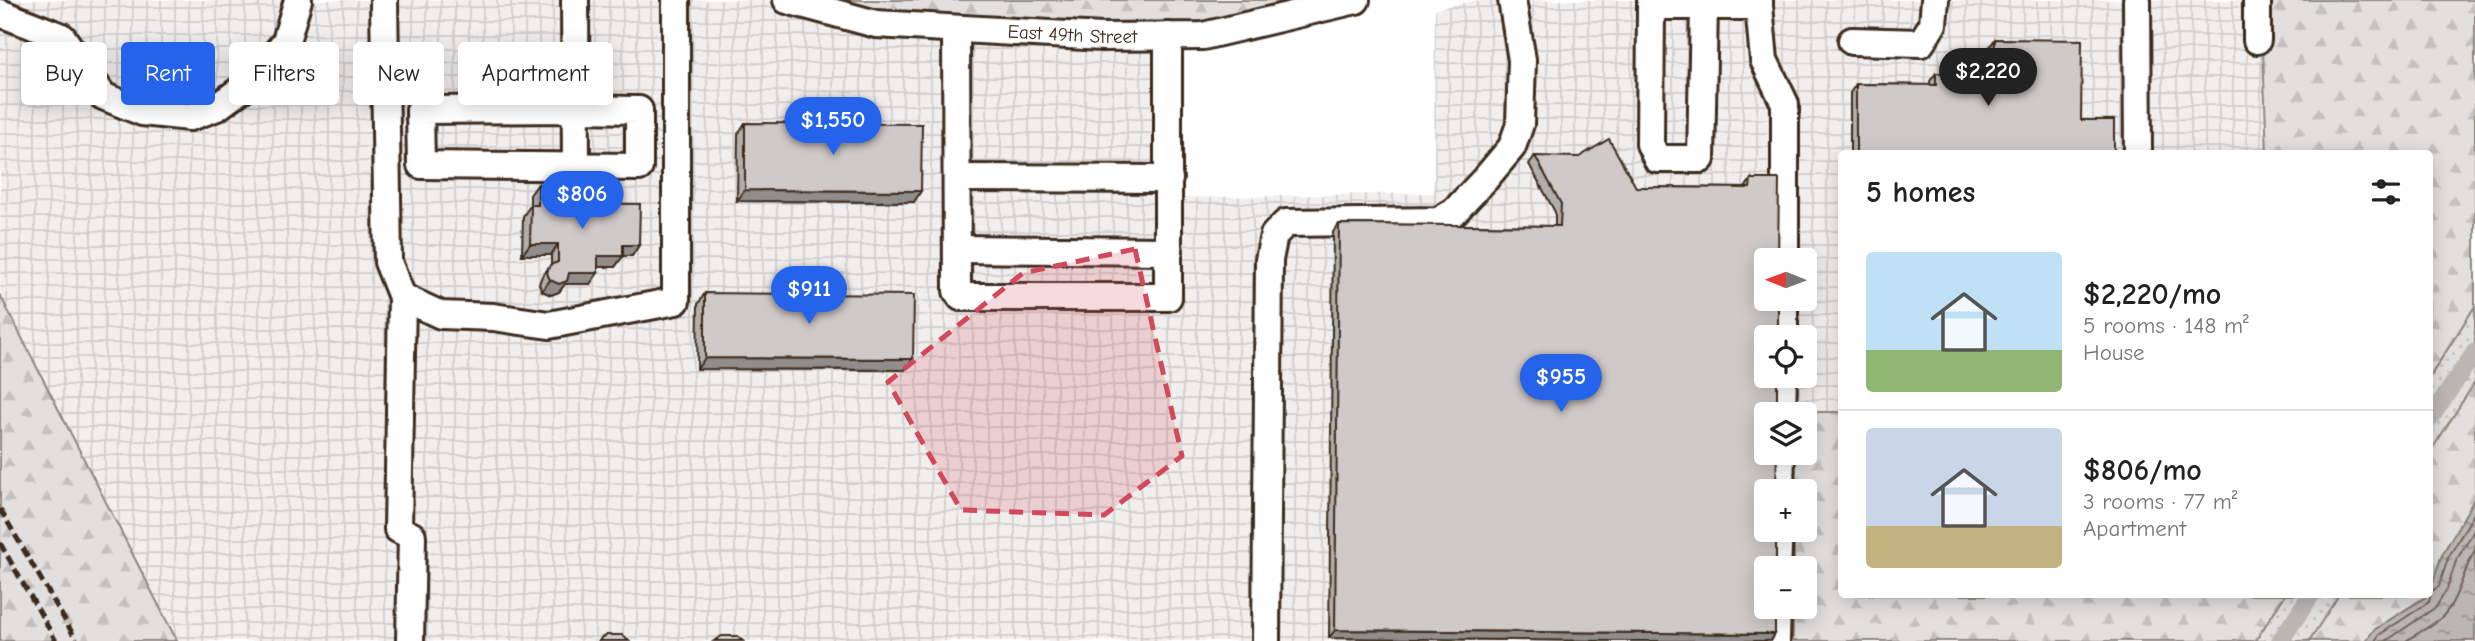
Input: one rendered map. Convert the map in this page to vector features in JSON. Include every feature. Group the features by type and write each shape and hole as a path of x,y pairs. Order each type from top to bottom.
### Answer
{"street":[{"path":"0,13 62,37 103,96 142,112 190,117 217,107 254,80 286,40 298,0"},
{"path":"384,0 388,262 402,297 398,529 412,536 410,641"},
{"path":"575,0 576,167"},
{"path":"402,297 441,316 493,317 549,325 676,301 676,0"},
{"name":"East 49th Street","path":"787,0 876,24 1102,37 1203,36 1356,0"},
{"path":"1266,641 1269,260 1274,235 1286,223 1438,220 1454,212 1512,147 1520,124 1523,97 1522,60 1512,0"},
{"path":"1852,41 1921,43 1933,24 1935,0"},
{"path":"2137,0 2138,150"},
{"path":"2257,0 2257,40"},
{"path":"1704,6 1701,159 1657,159 1650,144 1651,3 1704,6 1759,3 1764,60 1786,104 1785,248"},
{"path":"956,29 957,291 961,297 1166,298 1169,294 1168,36"},
{"path":"576,109 639,110 639,167 421,165 420,110 576,109"},
{"path":"957,178 1168,179"},
{"path":"957,249 1169,251"},
{"path":"1776,641 1777,619"}],"highlighted area":[{"path":"1135,249 1182,456 1104,515 961,510 888,382 1023,273"}],"shaded area":[{"path":"0,0 787,0 1168,36 1175,198 1434,193 1435,9 1478,0 2269,0 2267,150 1838,150 1838,411 1817,412 1817,402 1754,402 1754,465 1795,465 1795,479 1754,479 1754,542 1794,542 1794,556 1754,556 1754,619 1793,619 1793,641 177,641 0,295"}],"green space":[{"path":"787,0 1356,0 1203,36 956,29"},
{"path":"2261,0 2475,0 2475,306 2433,372 2433,150 2267,150"},
{"path":"0,295 177,641 0,641"},
{"path":"2475,306 2475,450 2433,515 2433,372"},
{"path":"2475,382 2475,498 2442,555 2433,581 2433,448"},
{"path":"1817,412 1838,412 1838,598 2283,598 2255,641 1793,641 1793,619 1817,619 1817,556 1794,556 1794,542 1817,542 1817,479 1795,479 1795,465 1817,465"},
{"path":"2283,598 2379,598 2352,641 2255,641"},
{"path":"2337,598 2423,598 2374,630 2366,641 2309,641"}],"water":[{"path":"2475,498 2475,641 2366,641 2374,630 2424,598 2433,598 2433,583 2442,555"}],"building":[{"path":"1995,39 2082,40 2081,120 2114,120 2114,150 1856,150 1856,84 1936,85 1936,73 1994,73"},
{"path":"745,123 922,124 921,191 745,190"},
{"path":"1609,139 1636,187 1750,188 1751,179 1779,179 1778,248 1754,248 1754,312 1778,312 1778,325 1754,325 1754,388 1777,388 1777,402 1754,402 1754,465 1777,465 1776,479 1754,479 1754,542 1776,542 1776,556 1754,556 1754,619 1775,619 1775,634 1335,630 1339,224 1560,226 1561,204 1535,156 1579,157"},
{"path":"538,184 561,185 561,203 640,204 639,245 623,245 623,256 598,256 598,273 569,273 567,281 559,284 550,280 547,273 550,265 558,262 558,244 530,244 531,205 538,205"},
{"path":"705,293 914,295 913,359 705,358"},
{"path":"607,635 622,635 629,641 599,641"},
{"path":"722,636 737,636 743,641 714,641"}],"waterway":[{"path":"2433,414 2475,352"},
{"path":"2280,641 2309,598"}],"railway":[{"path":"0,509 77,641"},
{"path":"0,543 56,641"}]}
